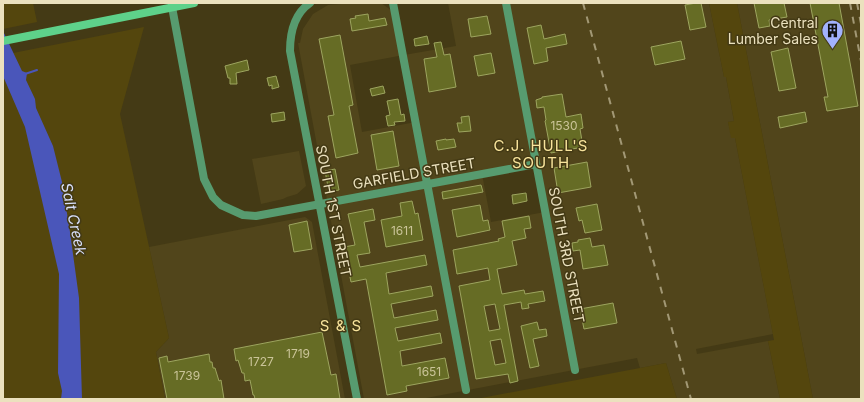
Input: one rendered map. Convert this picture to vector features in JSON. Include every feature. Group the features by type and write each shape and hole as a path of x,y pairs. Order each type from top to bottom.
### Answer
{"main road":[{"path":"3,41 194,3"}],"street":[{"name":"SOUTH 1ST STREET","path":"310,3 297,17 292,28 290,51 356,399"},
{"path":"394,3 466,390"},
{"name":"SOUTH 3RD STREET","path":"506,3 575,370"},
{"name":"GARFIELD STREET","path":"172,7 206,186 212,197 221,205 230,210 243,215 260,216 536,164"}],"shaded area":[{"path":"3,3 33,3 37,22 3,29"},
{"path":"381,3 395,13 404,55 456,46 448,3 709,3 724,77 726,77 734,121 728,122 732,138 735,138 773,334 696,349 697,354 768,341 780,399 677,399 666,363 640,368 637,358 421,399 364,399 298,43 300,43 303,29 313,14 328,5","holes":["404,55 416,122 362,132 350,65","536,164 545,212 491,222 482,174"]},
{"path":"709,3 737,3 813,399 780,399 768,341 774,340 735,138 731,138 728,122 734,121 726,77 724,77"},
{"path":"737,3 861,3 861,399 813,399"},
{"path":"144,27 120,114 169,338 156,352 165,399 3,399 3,55"},
{"path":"3,31 22,71 27,73 26,80 35,99 36,108 53,146 62,182 79,298 82,399 61,399 62,391 58,373 59,274 25,127 3,76"},
{"path":"299,151 306,186 297,194 261,204 252,159"},
{"path":"305,217 312,222 345,399 165,399 156,352 169,338 149,247"},
{"path":"666,363 677,399 476,399 640,368"}],"building":[{"path":"701,3 706,27 690,30 685,5"},
{"path":"754,3 784,3 787,17 769,20 770,26 759,28"},
{"name":"Central Lumber Sales","path":"810,3 839,3 858,106 827,111 824,97 828,97"},
{"path":"368,14 369,21 385,18 387,25 352,31 350,19 356,18 355,16"},
{"path":"487,16 491,34 471,37 468,19"},
{"path":"541,25 544,39 565,34 567,44 546,48 548,61 534,64 527,28"},
{"path":"340,35 353,105 349,106 358,153 336,158 328,116 334,115 319,39"},
{"path":"427,36 429,44 415,46 414,39"},
{"path":"681,41 685,59 655,65 651,47"},
{"path":"441,42 444,55 450,54 456,87 429,92 424,59 437,57 434,43"},
{"path":"788,48 796,88 779,91 771,52"},
{"path":"491,53 495,73 478,76 474,56"},
{"path":"247,60 249,70 236,73 237,84 230,84 230,78 228,78 225,66"},
{"path":"276,76 279,87 272,89 272,85 269,86 267,78"},
{"path":"383,86 385,93 372,96 370,89"},
{"path":"562,94 566,117 581,114 583,128 580,129 583,147 551,153 544,107 537,108 536,100 542,97"},
{"path":"398,99 401,115 404,114 405,121 394,122 395,125 388,126 386,116 390,115 387,101"},
{"path":"284,112 285,120 272,122 271,114"},
{"path":"805,112 807,122 780,128 778,117"},
{"path":"469,116 471,131 459,132 457,123 462,123 461,117"},
{"path":"393,131 399,166 377,170 371,135"},
{"path":"454,139 456,147 438,150 436,141"},
{"path":"587,162 591,187 558,193 554,168"},
{"path":"335,169 339,190 329,192 325,171"},
{"path":"481,185 483,192 443,199 442,192"},
{"path":"526,193 527,201 513,204 512,195"},
{"path":"412,201 415,214 418,213 423,240 386,247 381,220 402,216 400,203"},
{"path":"597,204 602,230 585,233 582,220 579,221 576,208"},
{"path":"480,205 483,221 488,220 490,230 457,237 452,210"},
{"path":"373,209 375,220 364,222 370,253 357,255 360,267 425,255 427,265 386,273 389,294 431,286 433,296 391,304 394,318 436,310 438,320 395,328 398,341 440,333 442,343 400,351 402,366 445,358 449,378 406,386 407,391 387,395 366,279 351,282 344,247 355,245 348,214"},
{"path":"529,216 531,228 524,229 526,238 512,241 517,265 497,269 502,294 524,290 525,294 543,291 545,301 528,304 529,308 522,309 521,302 504,305 518,381 510,383 508,374 476,379 459,286 490,280 488,268 457,274 453,250 499,241 498,239 505,237 502,221","holes":["495,304 500,329 489,331 484,306","501,339 506,363 495,365 490,341"]},
{"path":"307,221 312,249 294,252 289,225"},
{"path":"590,238 592,247 604,245 608,265 583,269 580,250 573,251 572,243 578,242 578,240"},
{"path":"613,303 617,323 584,329 580,309"},
{"path":"537,322 539,330 546,329 547,336 533,339 539,366 530,368 521,326"},
{"path":"322,332 331,375 336,374 340,399 255,399 250,380 245,381 244,373 242,373 238,360 236,361 234,349"},
{"path":"209,354 210,362 212,362 213,368 215,368 219,381 221,380 224,399 167,399 159,358 167,356 168,362"}],"waterway":[{"path":"25,74 37,70"}],"railway":[{"path":"583,3 691,399"},
{"path":"850,3 861,61"},
{"path":"857,3 861,24"}],"place":[{"name":"Central Lumber Sales","path":"833,50"}],"district":[{"name":"C.J. HULL'S SOUTH","path":"541,154"},
{"name":"S & S","path":"341,325"}],"water label":[{"name":"Salt Creek","path":"74,219"}]}
